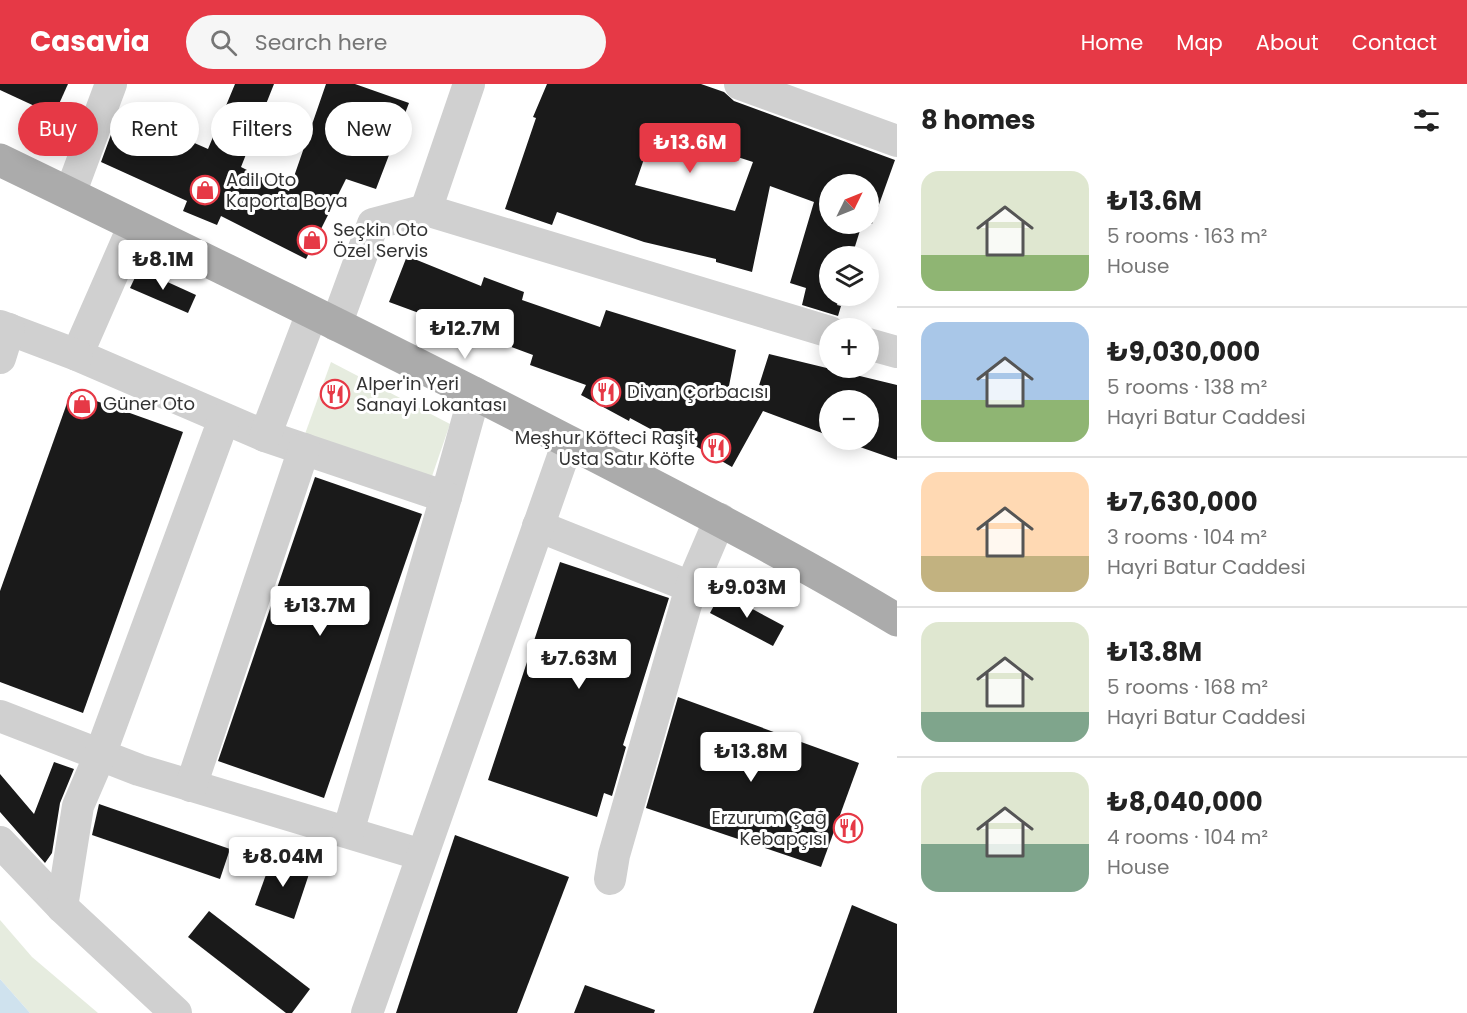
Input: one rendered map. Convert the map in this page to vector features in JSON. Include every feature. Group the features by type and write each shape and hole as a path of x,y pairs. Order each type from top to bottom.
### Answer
{"main road":[{"path":"0,160 475,393 720,519 832,580 897,620"}],"street":[{"path":"70,194 111,84"},
{"path":"426,210 469,84"},
{"path":"740,84 897,141"},
{"path":"265,436 373,224 426,210 819,329"},
{"path":"76,355 134,225"},
{"path":"3,338 76,355 265,436 446,497"},
{"path":"879,347 897,352"},
{"path":"348,832 475,393"},
{"path":"62,907 78,806 100,755 224,419"},
{"path":"367,1013 568,442"},
{"path":"191,786 304,449"},
{"path":"610,879 614,855 691,587 720,519"},
{"path":"538,526 691,587"},
{"path":"0,716 139,770 422,855"},
{"path":"0,842 62,907 176,1013"}],"shaded area":[{"path":"331,362 450,424 430,482 305,434"},
{"path":"0,920 32,957 98,1013 30,1013 0,979"}],"water":[{"path":"0,979 30,1013 0,1013"}],"building":[{"path":"0,84 68,84 60,102 26,102 0,90"},
{"path":"235,84 274,84 267,102 228,102"},
{"path":"326,84 355,84 406,102 325,102 325,156 389,156 376,189 346,179 306,259 221,216 217,225 183,211 187,201 101,162 110,137 110,156 199,156 199,145 208,149 211,142 211,156 245,156 241,167 289,191 301,156 313,156 313,122"},
{"path":"547,84 701,84 724,92 734,101 895,160 879,205 879,174 819,174 819,234 859,234 855,246 819,246 819,306 841,306 838,316 802,305 806,288 790,283 814,202 770,186 752,272 716,262 716,259 644,242 557,212 552,225 505,209 536,118 533,117","holes":["654,130 753,162 735,211 635,185"]},
{"path":"407,256 481,286 484,277 524,292 522,300 600,327 606,310 736,350 728,391 755,398 769,354 819,366 819,378 868,378 897,385 897,460 868,450 879,450 879,390 819,390 819,432 763,411 732,467 685,440 682,446 581,395 586,385 530,365 533,355 389,302"},
{"path":"139,269 196,295 188,313 130,288"},
{"path":"71,392 183,432 83,713 0,682 0,591"},
{"path":"315,477 422,514 324,798 218,761"},
{"path":"560,562 669,598 623,745 626,747 612,796 604,793 597,817 488,780"},
{"path":"721,592 784,626 773,646 710,613"},
{"path":"678,697 859,763 821,867 646,808"},
{"path":"54,762 74,769 60,803 52,853 45,863 0,812 0,774 34,814"},
{"path":"99,804 230,849 220,879 92,835"},
{"path":"455,835 569,877 517,1013 396,1013"},
{"path":"272,858 310,871 294,919 255,905"},
{"path":"852,905 897,924 897,1013 813,1013"},
{"path":"209,911 310,989 292,1013 286,1013 188,937"},
{"path":"585,985 655,1010 654,1013 574,1013"}],"place":[{"name":"Adil Oto Kaporta Boya","path":"205,190"},
{"name":"Seçkin Oto Özel Servis","path":"312,240"},
{"name":"Divan Çorbacısı","path":"606,392"},
{"name":"Alper'in Yeri Sanayi Lokantası","path":"335,394"},
{"name":"Güner Oto","path":"82,404"},
{"name":"Meşhur Köfteci Raşit Usta Satır Köfte","path":"716,448"},
{"name":"Erzurum Çağ Kebapçısı","path":"848,828"}]}
